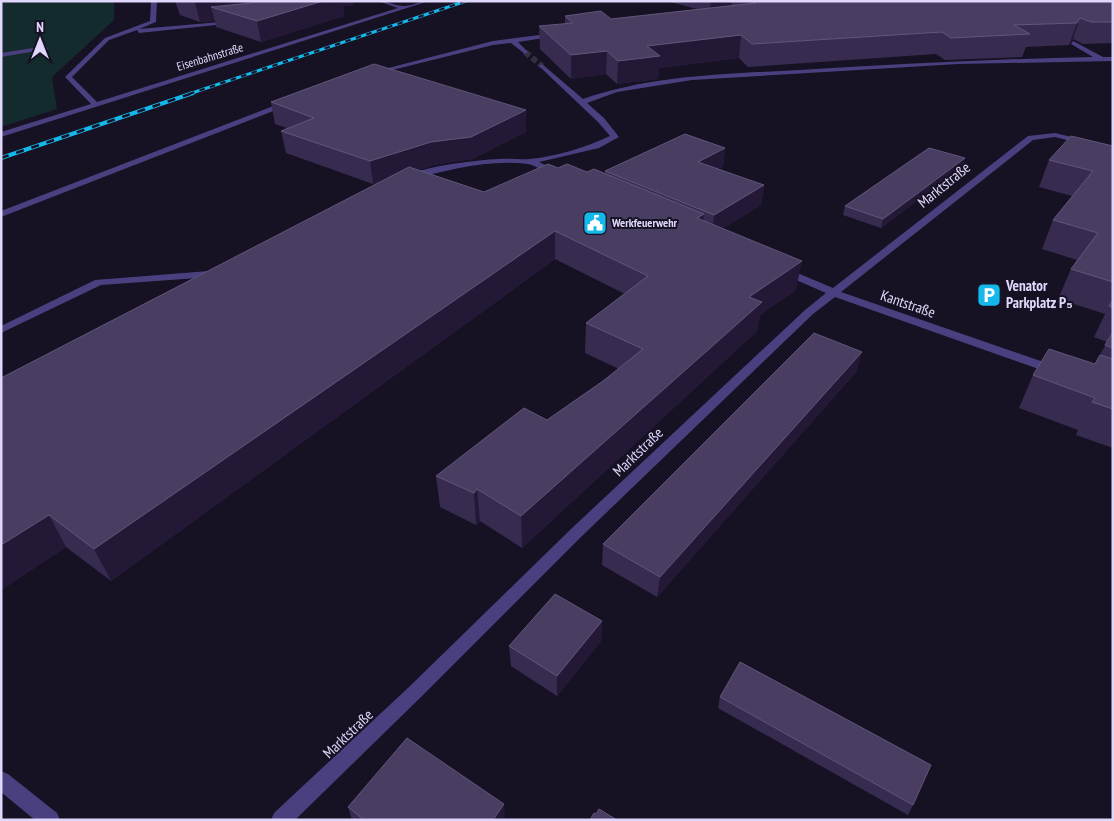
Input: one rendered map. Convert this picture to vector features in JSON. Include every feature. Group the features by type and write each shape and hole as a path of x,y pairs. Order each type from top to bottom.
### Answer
{"street":[{"path":"96,105 68,77 107,39 153,22 154,1"},
{"path":"381,1 404,8"},
{"name":"Eisenbahnstraße","path":"1,135 426,1"},
{"path":"124,32 243,22"},
{"path":"362,76 446,54 512,40 568,33"},
{"path":"512,40 525,52"},
{"path":"1073,43 1101,59"},
{"path":"3,54 46,48"},
{"path":"582,102 616,90 692,78 958,62 1113,59"},
{"path":"397,182 434,170 470,164 529,162 596,146 615,137 601,120 542,66"},
{"path":"1,214 299,100"},
{"name":"Marktstraße","path":"281,820 415,692 576,533 802,318 1018,146 1031,138 1040,135 1072,138 1113,150"},
{"path":"529,162 565,178"},
{"path":"1,330 98,282 211,274 229,265"},
{"name":"Kantstraße","path":"771,265 846,298 1067,375"},
{"path":"1,780 50,820"}],"green space":[{"path":"1,1 114,1 114,20 52,77 57,109 1,127"}],"building":[{"path":"252,1 323,1 257,21 211,7 251,3"},
{"path":"750,1 1113,1 1113,22 1091,22 1080,18 1077,23 1014,25 1030,34 951,38 942,32 752,44 741,35 647,46 660,56 618,61 607,51 571,55 539,26 573,23 565,16 601,11 611,19 756,3"},
{"path":"374,64 526,110 471,137 431,142 370,161 281,131 314,118 271,102"},
{"path":"685,134 725,148 698,162 764,185 714,215 605,171"},
{"path":"1071,136 1113,146 1113,282 1071,269 1098,233 1053,220 1093,171 1049,160"},
{"path":"929,148 965,158 883,219 845,206"},
{"path":"548,164 558,168 567,164 587,172 594,169 704,214 697,218 802,261 749,297 762,302 521,516 477,489 474,493 436,476 524,408 547,420 603,381 643,349 586,323 648,276 555,231 94,549 49,515 1,545 1,378 409,167 484,192"},
{"path":"1113,300 1113,308 1109,306"},
{"path":"1113,332 1113,348 1105,345"},
{"path":"814,333 862,352 660,577 603,544"},
{"path":"1049,349 1095,364 1100,355 1113,359 1113,409 1092,402 1095,398 1033,375"},
{"path":"555,594 602,621 557,676 509,646"},
{"path":"740,662 931,765 913,805 720,697"},
{"path":"407,738 504,804 493,820 364,820 348,807"},
{"path":"599,809 617,820 590,820"}],"tunnel":[{"path":"525,52 542,66"}],"railway":[{"path":"189,94 466,1"},
{"path":"1,158 193,93"}],"place":[{"name":"Werkfeuerwehr","path":"595,223"},
{"name":"Venator Parkplatz P₅","path":"989,295"}]}
